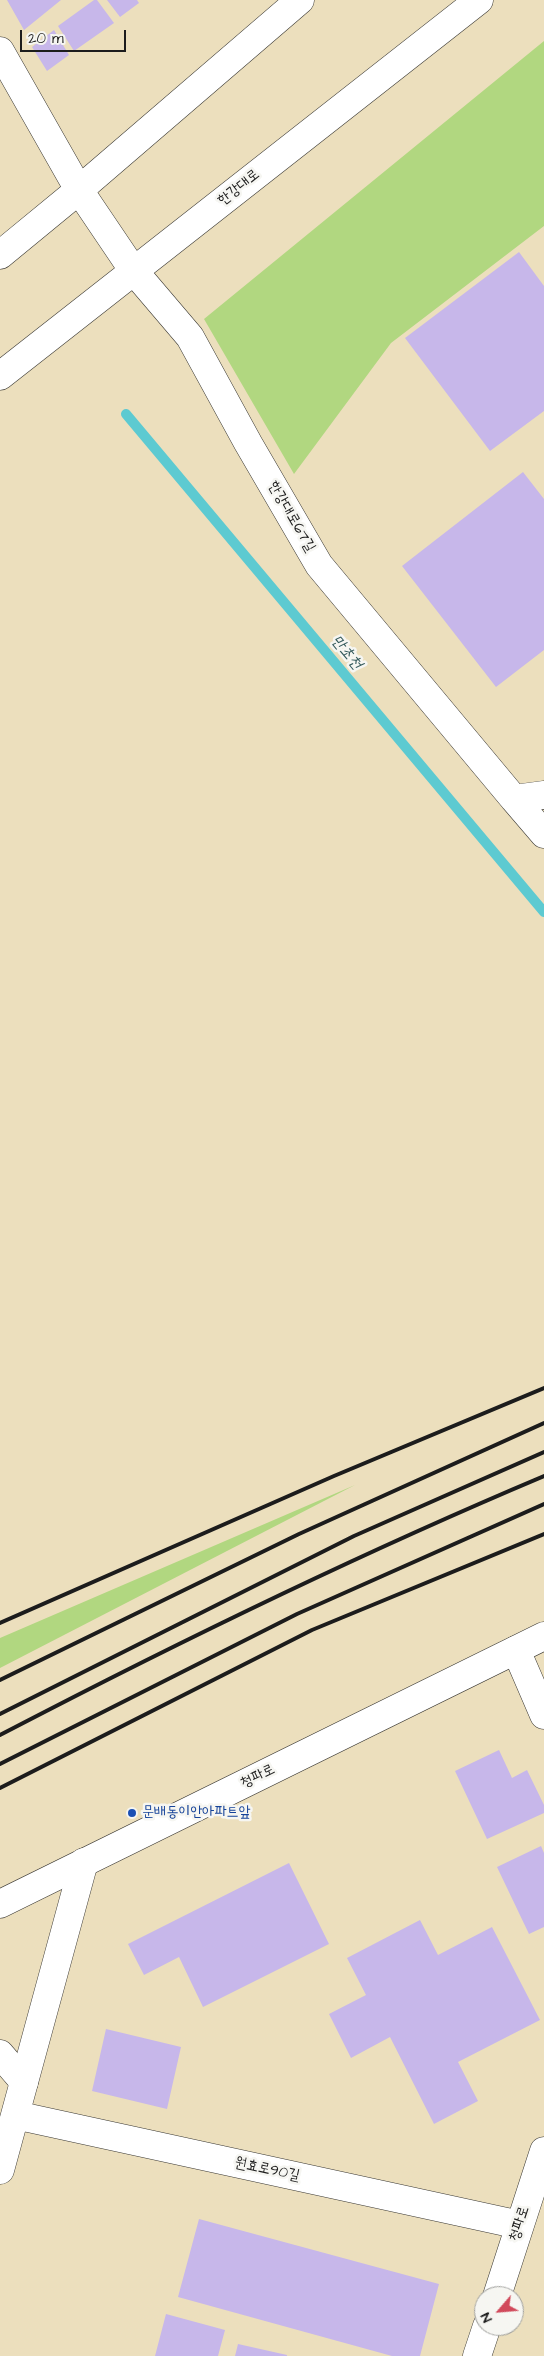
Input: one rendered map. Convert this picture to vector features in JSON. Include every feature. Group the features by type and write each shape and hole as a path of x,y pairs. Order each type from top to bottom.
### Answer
{"street":[{"path":"0,255 79,190 300,0"},
{"name":"한강대로","path":"0,376 478,0"},
{"name":"한강대로67길","path":"0,51 79,190 133,270 190,337 248,443 319,565 544,834"},
{"path":"514,799 544,795"},
{"name":"청파로","path":"0,1904 544,1636"},
{"path":"516,1650 544,1714"},
{"path":"0,2170 84,1862"},
{"path":"0,2054 24,2082"},
{"name":"원효로90길","path":"15,2115 520,2225"},
{"name":"청파로","path":"500,2286 544,2151"},
{"path":"477,2356 484,2336"}],"green space":[{"path":"544,41 544,226 391,343 294,474 204,319"},
{"path":"355,1485 0,1668 0,1638"}],"building":[{"path":"7,0 61,0 24,30"},
{"path":"94,0 97,0 114,23 74,51 58,26"},
{"path":"107,0 137,0 139,3 120,17"},
{"path":"54,30 69,55 47,71 32,47"},
{"path":"519,252 544,286 544,411 490,451 405,338"},
{"path":"523,472 544,499 544,650 496,687 402,566"},
{"path":"499,1750 512,1778 527,1770 544,1805 544,1813 487,1839 455,1771"},
{"path":"541,1846 544,1853 544,1927 529,1934 497,1867"},
{"path":"289,1863 329,1944 203,2007 179,1957 144,1975 128,1944"},
{"path":"420,1920 438,1955 492,1927 540,2020 458,2062 478,2101 434,2124 390,2037 351,2058 329,2014 366,1995 347,1958"},
{"path":"106,2029 181,2047 167,2109 92,2091"},
{"path":"199,2219 439,2284 420,2356 392,2356 178,2297"},
{"path":"166,2314 225,2330 218,2356 155,2356"},
{"path":"238,2344 287,2355 287,2356 235,2356"}],"waterway":[{"name":"만초천","path":"126,414 544,912"}],"railway":[{"path":"0,1623 334,1476 544,1388"},
{"path":"0,1680 299,1534 544,1423"},
{"path":"0,1714 354,1536 544,1452"},
{"path":"0,1735 134,1666 269,1600 406,1536 544,1476"},
{"path":"0,1764 297,1614 544,1504"},
{"path":"0,1788 312,1630 544,1534"}],"place":[{"name":"문배동이안아파트앞","path":"132,1813"}]}
